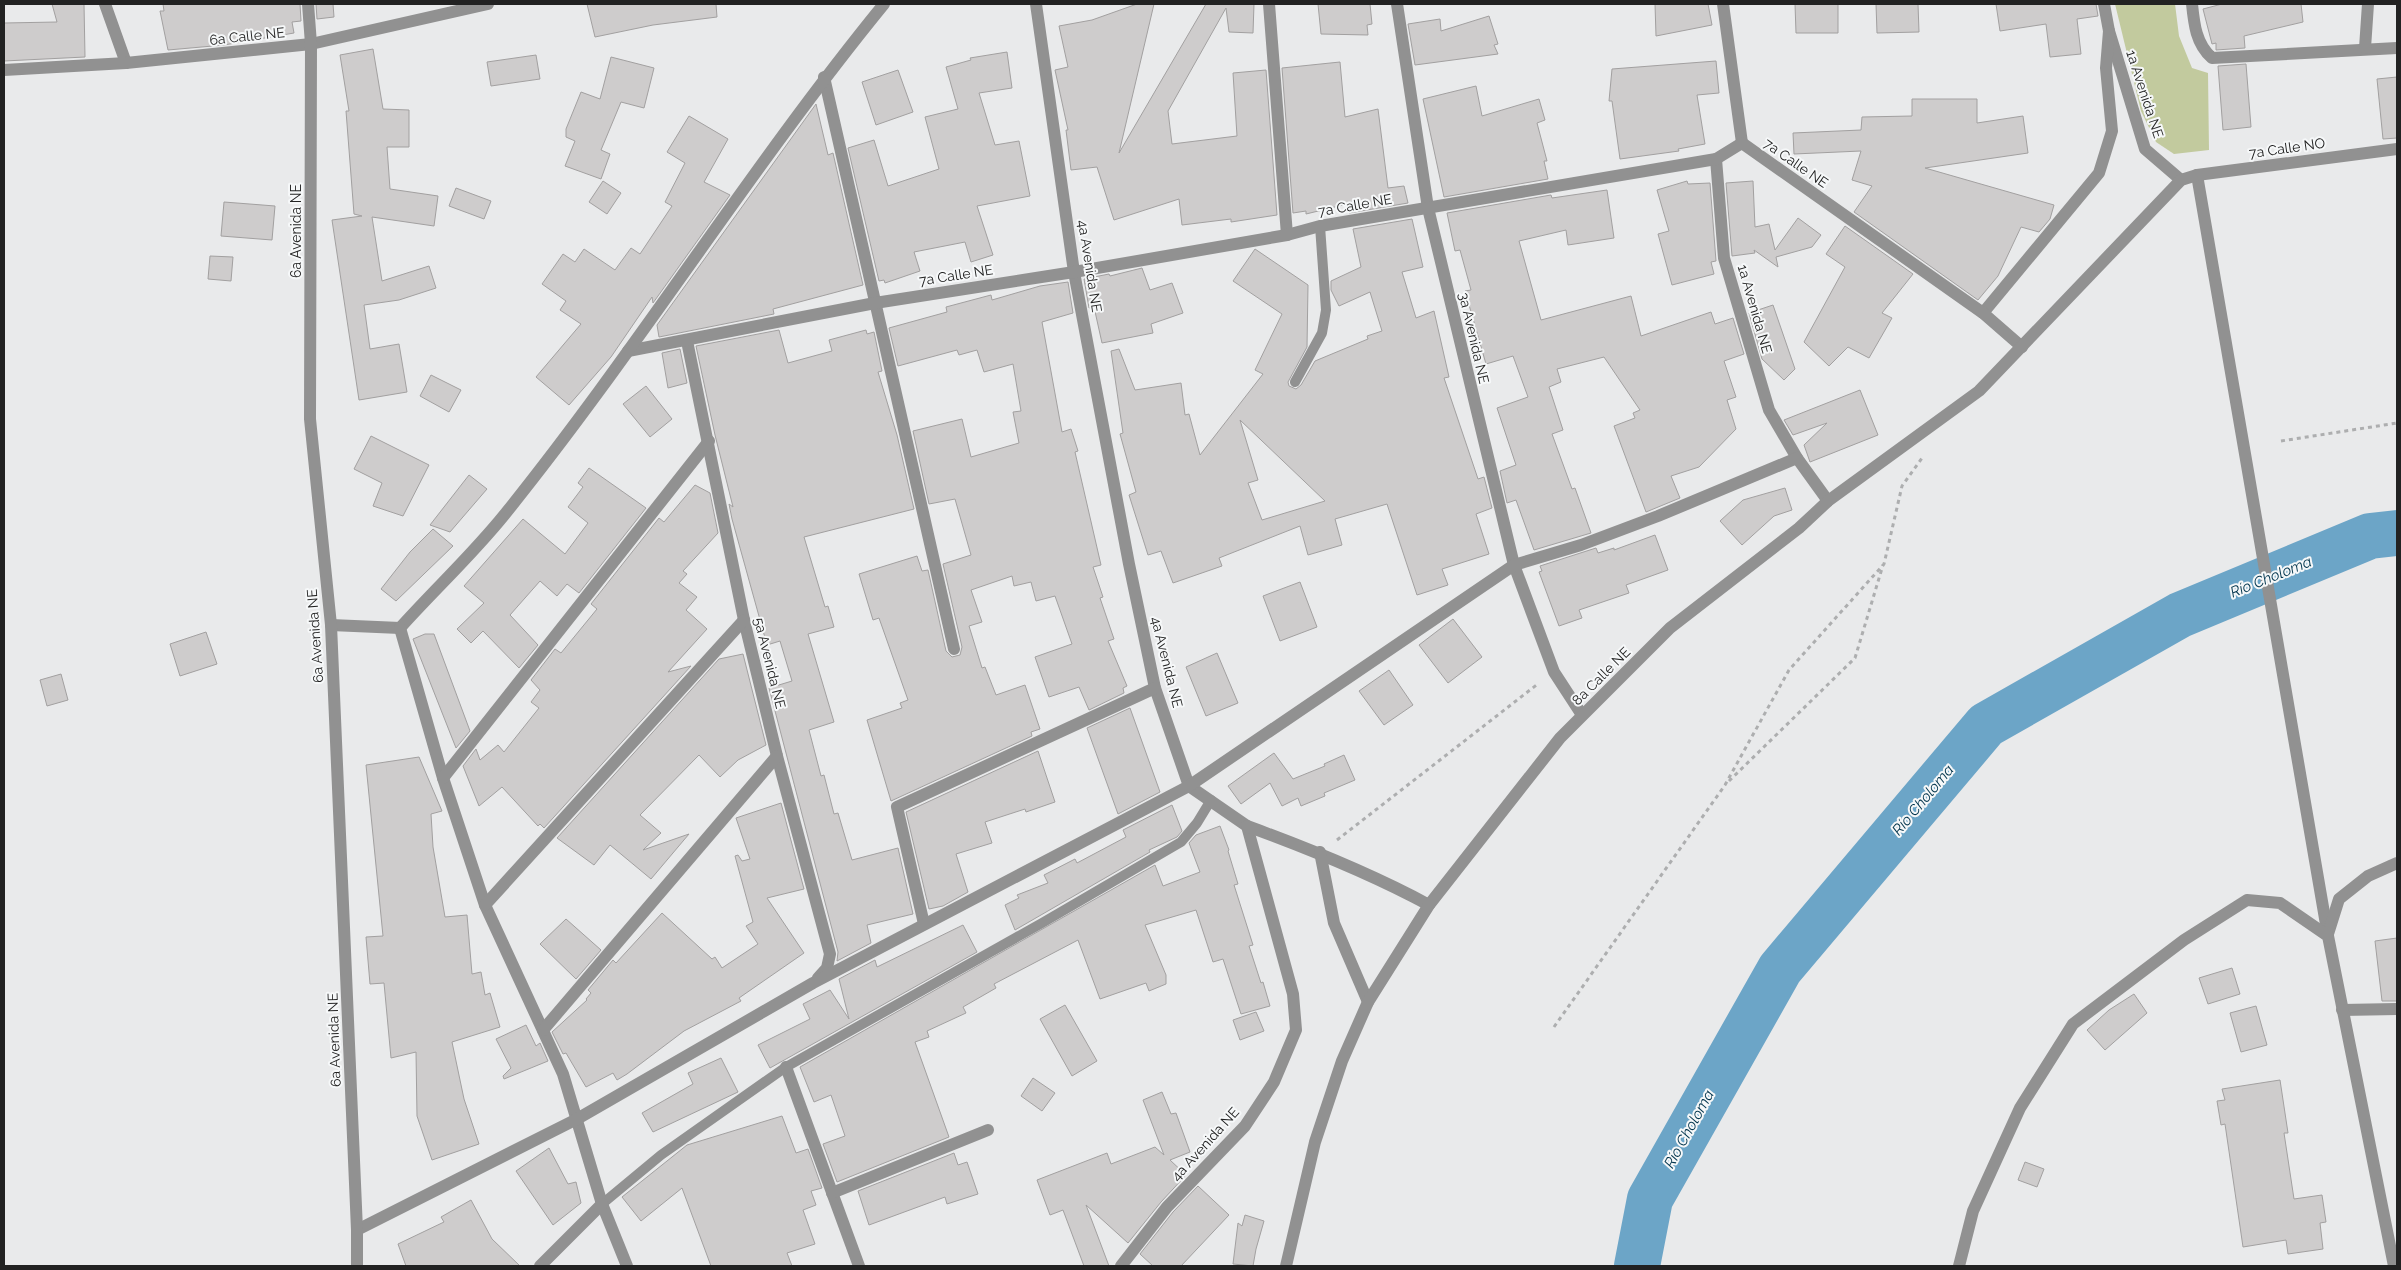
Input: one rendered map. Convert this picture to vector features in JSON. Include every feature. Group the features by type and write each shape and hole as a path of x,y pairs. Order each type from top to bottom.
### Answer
{"street":[{"path":"105,4 126,62"},
{"name":"6a Avenida NE","path":"308,4 311,44 310,419 331,625 358,1230 357,1266"},
{"name":"6a Calle NE","path":"4,70 126,62 311,44 488,4"},
{"path":"331,625 400,628 504,515 628,351 824,77 884,4"},
{"name":"4a Avenida NE","path":"1036,4 1074,272 1129,564 1155,688 1189,786"},
{"path":"1269,4 1287,235"},
{"name":"3a Avenida NE","path":"1397,4 1428,208 1514,565 1554,672 1582,715"},
{"path":"1723,4 1742,143"},
{"name":"1a Avenida NE","path":"2104,4 2109,31 2146,148 2181,180"},
{"path":"2192,4 2193,22 2201,49 2212,58 2365,48 2397,48"},
{"path":"2365,48 2368,4"},
{"path":"1983,313 2099,173 2112,131 2106,68 2109,31"},
{"path":"824,77 954,649"},
{"name":"7a Calle NE","path":"628,351 875,303 1074,272 1287,235 1320,226 1716,159 1742,143 1983,313 2022,347"},
{"name":"7a Calle NO","path":"2181,180 2197,175 2397,149"},
{"name":"1a Avenida NE","path":"1716,159 1724,258 1769,410 1797,458 1828,501"},
{"path":"2197,175 2314,861 2394,1266"},
{"path":"1828,501 1979,391 2181,180"},
{"name":"5a Avenida NE","path":"687,341 709,441 744,620 777,756 830,954 827,968 813,983"},
{"path":"443,778 709,441"},
{"path":"358,1230 577,1119 813,983 1189,786 1514,565 1581,545 1649,520 1797,458"},
{"name":"8a Calle NE","path":"1286,1266 1315,1142 1342,1061 1368,1002 1429,905 1560,738 1582,715 1670,628 1799,528 1828,501"},
{"path":"485,905 744,620"},
{"path":"400,628 443,778 485,905 563,1074 602,1204 627,1266"},
{"path":"924,924 897,807 1155,688"},
{"path":"544,1030 777,756"},
{"path":"1189,786 1247,826 1320,852 1378,878 1429,905"},
{"name":"4a Avenida NE","path":"1121,1266 1167,1208 1245,1126 1274,1082 1296,1030 1293,994 1247,826"},
{"path":"1320,852 1334,923 1368,1002"},
{"path":"2328,936 2340,898 2368,876 2397,863"},
{"path":"1959,1266 1973,1211 2020,1108 2073,1024 2184,940 2247,900 2280,903 2328,936"},
{"path":"2342,1010 2397,1009"},
{"path":"786,1067 859,1266"},
{"path":"832,1193 988,1130"},
{"path":"540,1266 602,1204"}],"lane":[{"path":"1295,382 1322,333 1326,310 1320,226"},
{"path":"602,1204 661,1155 786,1067 1042,923 1181,842 1197,823 1211,800"}],"path":[{"path":"2281,441 2397,423"},
{"path":"1725,785 1855,658 1884,564 1902,486 1925,454"},
{"path":"1554,1027 1725,785 1789,670 1884,564"},
{"path":"1320,852 1554,672"}],"green space":[{"path":"2115,4 2175,4 2179,36 2192,68 2208,73 2209,150 2174,154 2156,142 2141,111"}],"building":[{"path":"52,4 84,4 85,57 4,61 4,23 57,22"},
{"path":"163,4 300,4 301,21 292,22 294,33 224,45 168,50 160,11 164,11"},
{"path":"316,4 333,4 334,17 317,19"},
{"path":"587,4 716,4 717,17 653,25 595,37"},
{"path":"1137,4 1154,4 1119,153 1206,4 1254,4 1253,33 1229,32 1226,8 1168,111 1172,144 1237,136 1233,73 1266,70 1277,215 1231,222 1231,219 1182,225 1179,199 1114,220 1097,167 1071,170 1066,130 1068,130 1055,70 1068,67 1059,26 1092,20"},
{"path":"1318,4 1370,4 1372,24 1367,25 1368,35 1321,34"},
{"path":"1655,4 1708,4 1712,25 1656,36"},
{"path":"1795,4 1838,4 1838,33 1796,33"},
{"path":"1876,4 1918,4 1919,32 1877,33"},
{"path":"1996,4 2096,4 2098,16 2077,19 2081,54 2050,57 2046,24 2000,31"},
{"path":"2222,4 2301,4 2303,22 2244,36 2245,48 2216,50 2216,43 2212,44 2203,9"},
{"path":"1489,16 1498,44 1494,45 1498,54 1415,65 1408,24 1440,19 1441,31"},
{"path":"373,49 383,109 409,110 409,147 387,147 390,189 438,196 434,226 372,217 382,281 429,266 436,288 399,300 364,305 370,349 399,344 407,392 359,400 332,220 362,216 354,214 346,111 349,111 340,55"},
{"path":"1007,52 1012,88 979,93 995,145 1019,141 1030,196 977,206 993,255 971,262 965,242 914,252 920,271 885,283 884,280 879,281 848,148 874,140 888,186 939,169 925,117 958,109 946,67 971,60 970,58"},
{"path":"536,55 540,79 491,86 487,62"},
{"path":"611,57 654,68 644,108 621,102 601,150 610,154 601,179 565,166 575,141 566,137 566,129 581,92 600,99"},
{"path":"1716,61 1719,93 1697,95 1705,144 1678,149 1679,151 1620,159 1612,101 1609,101 1612,69"},
{"path":"1340,62 1345,117 1378,109 1388,188 1404,186 1408,203 1349,213 1347,204 1306,214 1306,211 1293,213 1282,68"},
{"path":"2246,64 2251,127 2223,130 2218,66"},
{"path":"898,70 913,112 876,125 862,82"},
{"path":"2397,77 2397,138 2383,139 2377,79"},
{"path":"1476,86 1482,116 1539,99 1545,120 1537,123 1547,161 1544,161 1548,179 1444,197 1423,99"},
{"path":"1912,99 1977,99 1977,123 2023,116 2028,153 1925,168 2054,205 2050,219 2039,232 2021,227 1998,276 1978,300 1854,212 1872,186 1852,180 1861,151 1794,154 1793,133 1861,130 1862,117 1912,116"},
{"path":"816,104 828,155 833,153 863,285 773,309 774,314 659,337 657,325"},
{"path":"689,116 728,139 704,182 730,195 653,303 652,297 611,357 569,405 536,377 581,324 560,310 566,301 542,284 563,254 575,262 584,249 615,270 631,248 640,254 672,206 665,202 685,163 667,152"},
{"path":"603,181 621,193 607,214 589,202"},
{"path":"1687,181 1688,184 1710,183 1716,261 1711,262 1714,274 1672,285 1658,234 1669,231 1657,190"},
{"path":"1753,181 1755,227 1769,224 1775,250 1798,218 1821,235 1812,247 1776,257 1778,267 1754,250 1755,253 1732,256 1726,183"},
{"path":"456,188 491,201 484,219 449,206"},
{"path":"1607,190 1614,238 1568,245 1566,230 1519,241 1541,320 1631,296 1641,336 1711,312 1715,324 1733,318 1744,354 1724,361 1736,397 1727,400 1736,429 1699,467 1671,476 1680,498 1646,512 1614,426 1635,418 1633,413 1640,410 1604,357 1557,369 1561,382 1549,387 1563,430 1552,434 1572,489 1575,488 1591,533 1534,550 1516,500 1507,503 1500,471 1516,465 1497,408 1528,397 1513,356 1486,364 1465,291 1471,290 1460,250 1455,251 1447,213 1551,195 1552,198"},
{"path":"224,202 275,206 272,240 221,236"},
{"path":"1412,219 1423,267 1402,272 1416,318 1434,311 1449,377 1444,378 1478,479 1484,477 1492,508 1476,514 1489,554 1442,569 1448,585 1417,595 1387,504 1335,519 1342,545 1308,555 1300,526 1219,558 1222,566 1173,583 1161,551 1148,555 1129,495 1136,492 1120,434 1123,433 1111,351 1119,349 1135,390 1181,383 1185,415 1189,414 1200,455 1263,374 1255,370 1282,314 1233,281 1255,249 1308,285 1307,347 1288,382 1289,386 1296,389 1301,385 1315,361 1368,339 1367,336 1382,331 1370,292 1339,306 1331,290 1331,281 1361,267 1353,229","holes":["1240,420 1325,501 1262,520 1248,483 1258,480"]},
{"path":"1845,226 1913,274 1882,313 1892,318 1869,358 1848,347 1829,366 1804,342 1845,267 1826,254"},
{"path":"210,256 233,257 231,281 208,279"},
{"path":"1142,268 1150,290 1172,283 1183,313 1151,324 1153,333 1102,343 1094,307 1089,308 1084,279 1109,274 1110,276"},
{"path":"1068,282 1073,313 1042,322 1062,432 1071,429 1078,451 1075,452 1101,565 1093,567 1103,597 1100,598 1114,639 1108,641 1127,686 1123,688 1124,693 1089,710 1079,687 1049,697 1035,657 1072,644 1055,596 1036,601 1031,582 1014,586 1012,576 971,590 982,622 969,626 982,668 985,667 996,695 1025,685 1040,729 1031,732 1032,736 891,801 867,720 902,708 900,703 908,700 879,618 873,620 859,574 917,556 922,571 928,570 946,651 952,657 960,655 962,647 943,564 971,555 955,499 929,504 913,431 962,419 971,457 1019,443 1013,412 1021,411 1013,364 984,372 977,350 959,355 957,350 898,366 889,328 947,312 946,307 991,295 992,300 1040,286"},
{"path":"1773,305 1795,369 1784,380 1762,359 1749,313"},
{"path":"779,330 788,363 832,351 829,340 866,330 867,334 874,332 882,371 878,372 897,435 914,509 804,537 825,607 828,606 834,627 808,634 834,722 809,730 821,776 824,775 834,814 838,813 852,860 898,848 913,914 867,925 871,943 837,961 838,952 769,688 792,681 780,641 767,645 732,519 729,504 733,507 696,346"},
{"path":"680,349 687,383 668,388 662,353"},
{"path":"431,375 461,390 449,412 420,396"},
{"path":"646,386 672,419 650,437 623,404"},
{"path":"1860,390 1878,435 1810,462 1804,445 1827,423 1793,435 1784,420"},
{"path":"371,436 429,465 403,516 373,506 382,483 354,469"},
{"path":"589,468 646,508 579,593 567,584 557,596 540,581 510,615 538,645 519,668 483,631 471,643 457,629 484,603 464,586 523,519 565,554 588,523 568,507 583,487 578,483"},
{"path":"469,475 487,489 450,532 430,525"},
{"path":"695,485 710,493 718,533 683,571 687,574 679,583 697,597 686,610 707,629 668,672 691,666 544,828 540,824 538,826 502,787 479,806 463,766 476,749 480,760 498,745 504,752 539,708 531,702 540,690 531,680 555,649 561,653 597,609 591,604 659,518 664,522"},
{"path":"1785,488 1792,510 1774,516 1742,545 1720,521 1743,500"},
{"path":"433,529 453,546 396,601 381,589 410,552"},
{"path":"1655,535 1668,570 1626,585 1629,593 1579,610 1582,618 1559,626 1539,572 1542,571 1540,566 1596,548 1598,553 1614,548 1614,550"},
{"path":"1300,582 1317,627 1280,641 1263,596"},
{"path":"1453,619 1482,657 1448,683 1419,645"},
{"path":"206,632 217,664 180,676 170,644"},
{"path":"425,634 434,634 470,731 456,748 413,639"},
{"path":"1217,653 1238,703 1206,716 1186,667"},
{"path":"743,654 766,745 738,760 720,777 699,755 640,815 661,833 643,850 689,834 651,879 610,845 594,865 557,838 719,659"},
{"path":"1389,670 1413,705 1384,725 1359,691"},
{"path":"61,674 68,700 47,706 40,680"},
{"path":"1130,708 1160,792 1118,814 1087,728"},
{"path":"1038,751 1055,802 1026,812 1025,809 985,822 992,843 956,854 968,892 943,906 929,909 906,812"},
{"path":"1274,753 1293,779 1325,766 1324,764 1344,755 1355,780 1324,793 1325,796 1301,806 1298,798 1282,806 1270,783 1241,804 1228,786"},
{"path":"419,757 442,811 431,814 433,847 445,917 467,915 472,974 481,972 485,995 490,993 500,1027 452,1042 464,1099 479,1144 432,1160 417,1116 416,1052 391,1058 384,983 370,984 366,937 383,936 366,765"},
{"path":"781,803 804,889 767,898 804,953 739,998 741,1001 684,1031 627,1074 617,1080 613,1073 586,1087 566,1053 563,1054 552,1032 587,1000 591,993 588,990 613,960 616,963 662,913 712,959 715,957 722,968 758,944 746,926 753,922 735,856 738,855 742,861 750,859 736,818"},
{"path":"1172,805 1182,831 1177,837 1149,850 1150,852 1015,930 1005,905 1019,898 1017,895 1048,883 1044,875 1075,859 1077,863 1126,837 1123,830"},
{"path":"1220,826 1238,884 1234,885 1253,945 1249,946 1270,1006 1241,1014 1223,959 1213,962 1196,910 1145,925 1166,975 1166,984 1149,991 1146,983 1100,999 1078,940 994,984 996,988 963,1007 966,1013 927,1031 929,1037 915,1042 949,1137 837,1182 823,1144 845,1136 831,1095 814,1102 800,1067 1155,865 1163,886 1200,872 1189,843 1196,835"},
{"path":"566,919 601,950 576,979 540,944"},
{"path":"963,925 977,952 770,1068 758,1045 810,1019 803,1004 830,990 849,1019 839,979 875,960 877,967"},
{"path":"2397,938 2397,1001 2382,1001 2375,941"},
{"path":"2232,968 2240,994 2208,1004 2199,978"},
{"path":"2134,994 2147,1013 2105,1050 2087,1030 2109,1010"},
{"path":"1065,1005 1097,1061 1072,1076 1040,1019"},
{"path":"2256,1006 2267,1045 2241,1052 2230,1013"},
{"path":"1256,1012 1264,1031 1240,1040 1233,1020"},
{"path":"526,1025 536,1046 540,1043 548,1061 504,1079 503,1076 511,1068 496,1039"},
{"path":"721,1058 738,1092 653,1132 642,1113 693,1084 688,1073"},
{"path":"1033,1078 1055,1093 1042,1111 1021,1096"},
{"path":"2280,1080 2288,1133 2284,1133 2294,1199 2322,1195 2326,1222 2320,1223 2323,1249 2288,1254 2286,1240 2243,1247 2225,1124 2221,1125 2217,1101 2225,1100 2222,1089"},
{"path":"1162,1092 1171,1114 1176,1113 1190,1152 1170,1160 1186,1175 1128,1243 1086,1205 1109,1266 1084,1266 1063,1210 1050,1215 1037,1180 1107,1153 1111,1164 1155,1147 1164,1155 1143,1100"},
{"path":"782,1116 796,1153 808,1149 822,1188 811,1191 816,1205 803,1210 815,1244 787,1253 792,1266 711,1266 682,1188 641,1221 622,1197 687,1145"},
{"path":"549,1148 568,1184 576,1182 581,1203 553,1225 516,1171"},
{"path":"954,1153 958,1165 967,1162 978,1194 947,1204 945,1197 869,1225 858,1191"},
{"path":"2025,1162 2044,1169 2037,1187 2018,1180"},
{"path":"1198,1186 1229,1215 1181,1266 1153,1266 1140,1254 1173,1212"},
{"path":"471,1200 492,1239 520,1266 406,1266 398,1244 444,1222 441,1217"},
{"path":"1245,1215 1264,1221 1253,1266 1233,1264 1238,1223 1242,1226"}],"waterway":[{"name":"Río Choloma","path":"1637,1266 1650,1199 1780,969 1986,725 2180,615 2370,536 2397,533"}]}
